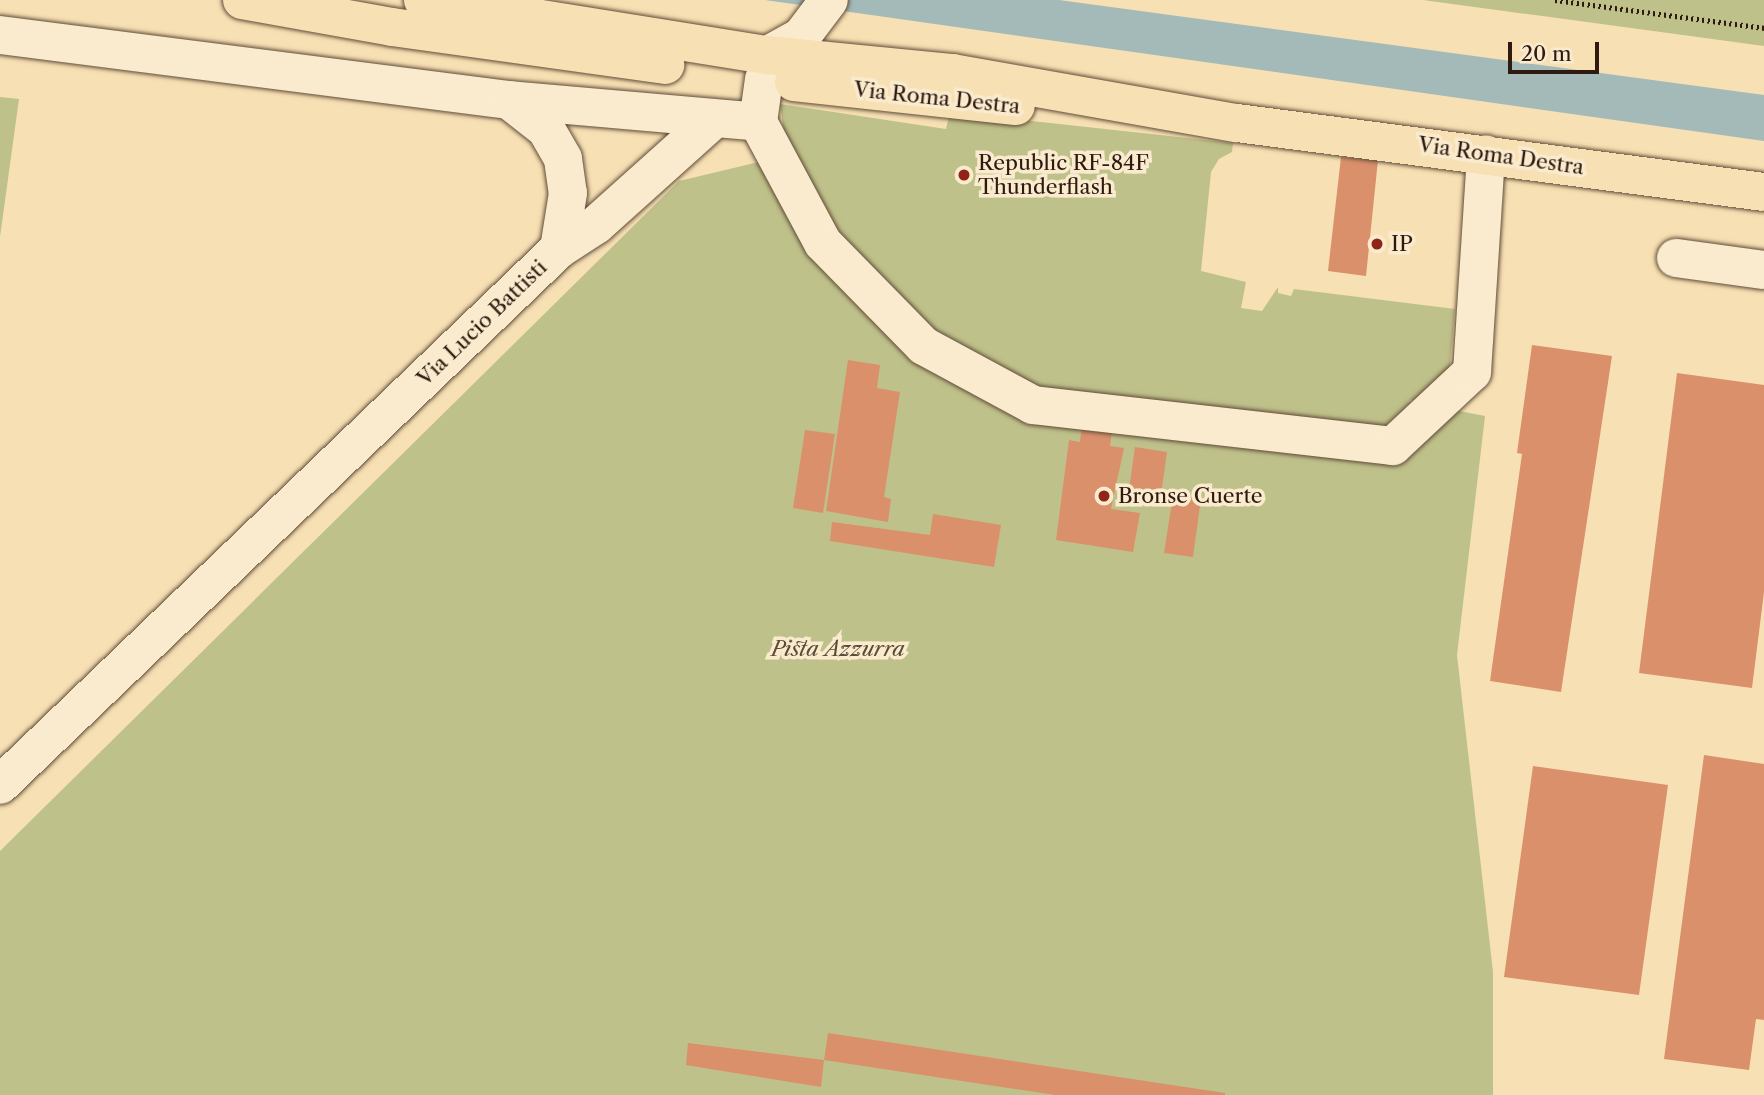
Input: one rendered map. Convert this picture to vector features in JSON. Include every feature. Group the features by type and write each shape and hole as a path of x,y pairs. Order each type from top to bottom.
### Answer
{"main road":[{"name":"Via Roma Destra","path":"242,0 392,27 867,77 872,64 1237,123 1764,192"},
{"name":"Via Roma Destra","path":"423,0 948,101 1237,123"}],"street":[{"path":"872,64 824,38 810,9 773,36 758,122 832,253 924,346 1033,405 1393,446 1472,372 1486,154"},
{"path":"0,35 509,100 758,122"},
{"name":"Via Lucio Battisti","path":"0,785 559,249 568,193 563,159 546,129 509,100"},
{"path":"559,249 596,225 713,120"},
{"path":"1675,258 1764,270"}],"path":[{"path":"1555,0 1585,2 1764,29"}],"green space":[{"path":"1423,0 1764,0 1764,46"},
{"path":"0,97 19,99 0,237"},
{"name":"Pista Azzurra","path":"780,104 946,129 950,112 1233,143 1232,152 1219,159 1211,172 1201,271 1246,282 1241,308 1262,311 1278,287 1278,293 1291,296 1294,289 1455,309 1449,375 1417,400 1407,401 1485,416 1457,655 1493,972 1493,1095 0,1095 0,851 679,181 780,157 785,140"}],"water":[{"path":"765,0 1059,0 1764,95 1764,141"}],"building":[{"path":"1341,157 1378,160 1366,276 1328,271"},
{"path":"1532,345 1612,356 1561,692 1490,681 1522,454 1517,453"},
{"path":"848,360 880,365 877,388 900,392 884,497 891,499 888,522 826,511"},
{"path":"1677,373 1764,385 1764,592 1752,688 1639,673"},
{"path":"1083,414 1114,418 1110,446 1124,448 1111,509 1140,513 1133,552 1056,540 1069,440 1080,442"},
{"path":"805,430 835,434 823,513 793,508"},
{"path":"1135,447 1167,452 1161,495 1129,490"},
{"path":"1173,495 1201,498 1193,557 1164,553"},
{"path":"933,514 1001,525 994,567 830,541 832,522 930,535"},
{"path":"1704,755 1764,764 1764,1020 1756,1019 1749,1070 1664,1059"},
{"path":"1533,766 1668,785 1639,995 1504,977"},
{"path":"828,1033 1225,1095 1055,1095 824,1060"},
{"path":"688,1043 824,1060 821,1087 686,1065"}],"place":[{"name":"Republic RF-84F Thunderflash","path":"964,175"},
{"name":"IP","path":"1377,244"},
{"name":"Bronse Cuerte","path":"1104,496"}]}
